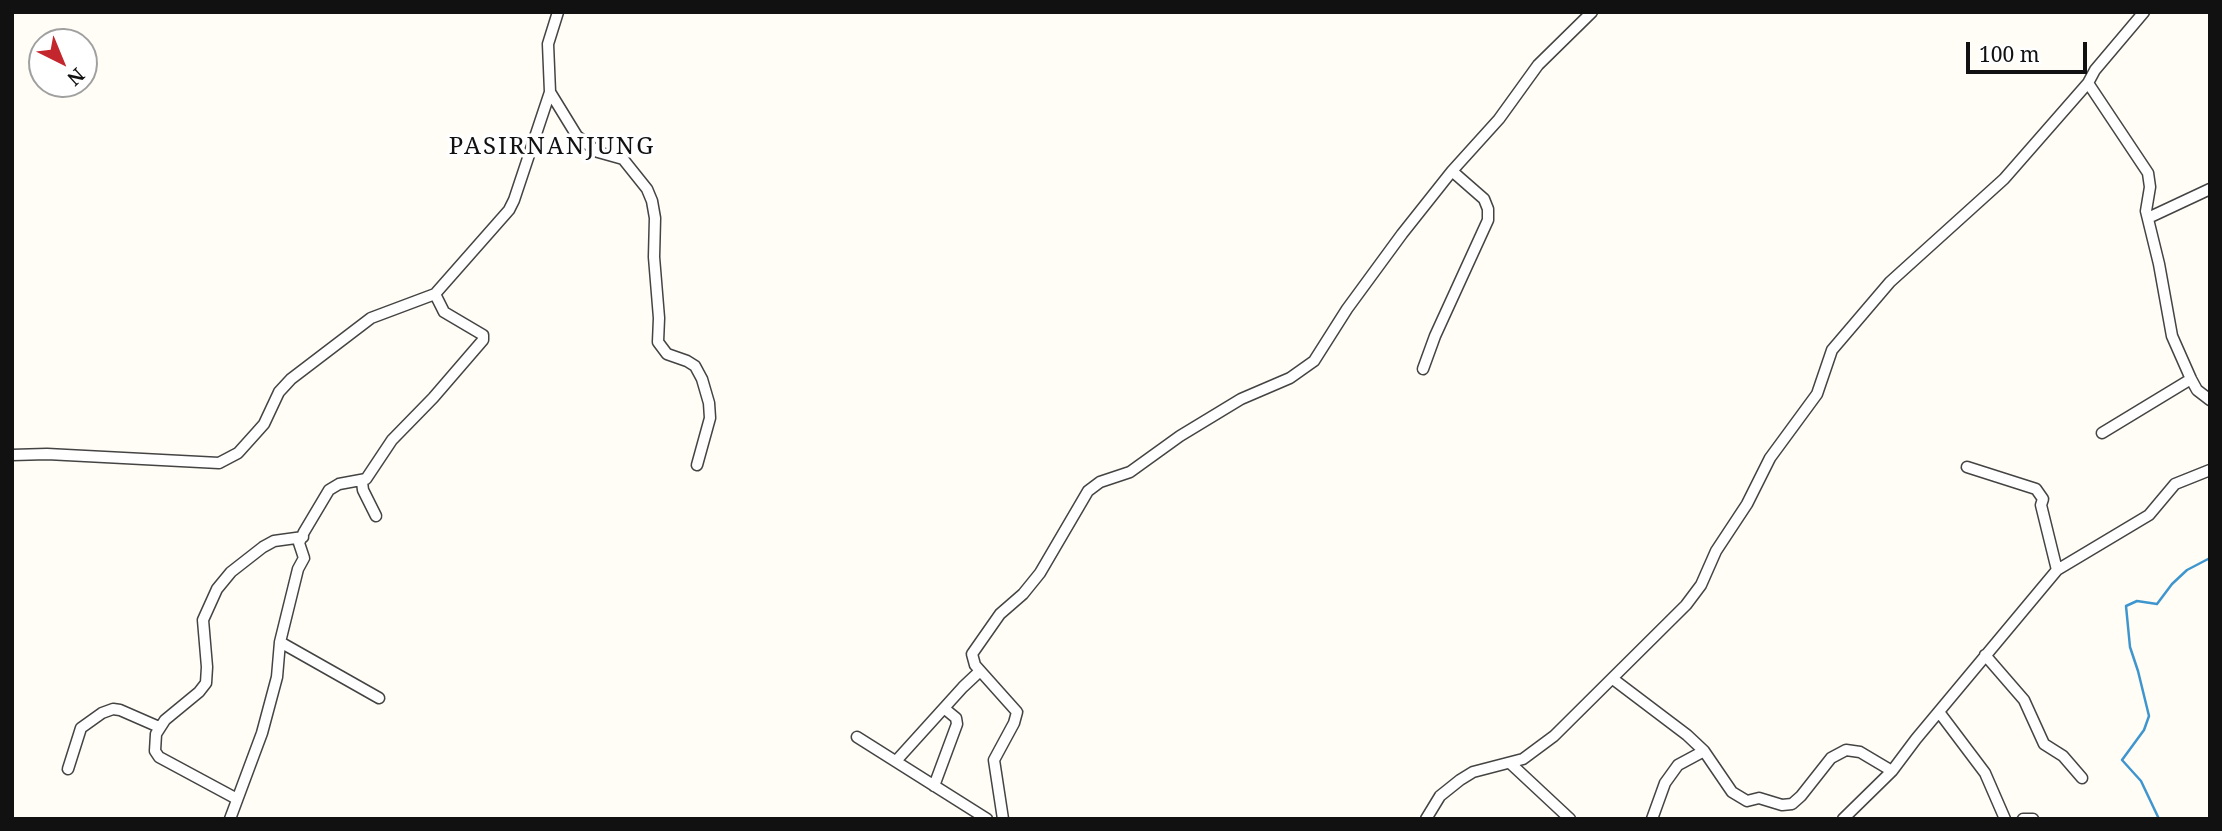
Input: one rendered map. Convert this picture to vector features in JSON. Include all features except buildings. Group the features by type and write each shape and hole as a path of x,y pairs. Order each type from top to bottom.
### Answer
{"street":[{"path":"15,457 219,463 238,453 264,424 279,392 291,379 370,318 435,294 509,210 514,200 550,92 548,44 558,12"},
{"path":"1003,819 994,760 1017,712 980,671 972,659 973,649 1000,614 1023,594 1040,573 1061,534 1092,487 1130,472 1180,436 1241,399 1290,378 1314,361 1363,288 1452,171 1499,119 1538,65 1592,12"},
{"path":"1426,819 1440,796 1460,780 1473,772 1523,759 1554,736 1696,593 1716,551 1747,504 1770,458 1817,394 1832,350 1890,282 2004,179 2088,83 2090,77 2144,12"},
{"path":"2088,83 2148,173 2148,218 2172,336 2197,390 2210,400"},
{"path":"550,92 577,136 598,152 623,159 647,189 652,201 655,218 658,342 667,354 695,366 709,403 710,418 697,465"},
{"path":"1423,369 1434,335 1488,220 1484,199 1452,171"},
{"path":"2148,218 2210,188"},
{"path":"230,819 262,733 276,677 280,642 298,569 304,558 299,543 329,490 340,484 362,482 368,477 392,440 483,340 483,335 444,312 435,294"},
{"path":"2102,433 2191,379"},
{"path":"1967,467 2036,489 2043,499 2041,505 2057,570"},
{"path":"1843,819 1892,771 2057,570 2149,514 2175,484 2210,470"},
{"path":"362,482 376,516"},
{"path":"237,799 159,757 155,747 159,727 199,692 205,683 207,667 203,620 218,589 231,572 263,547 274,541 303,537"},
{"path":"280,642 379,698"},
{"path":"1985,655 2024,701 2044,744 2063,755 2082,778"},
{"path":"896,761 980,671"},
{"path":"1613,679 1687,735 1704,751 1732,792 1747,801 1759,798 1782,805 1797,801 1831,758 1846,750 1860,752 1892,771"},
{"path":"68,769 81,727 102,713 113,709 120,710 159,727"},
{"path":"934,786 957,724 956,718 945,709"},
{"path":"1938,712 1985,773 2005,819"},
{"path":"858,737 987,819"},
{"path":"1652,819 1665,783 1678,765 1704,751"},
{"path":"1510,763 1570,819"},
{"path":"2023,819 2033,819"}],"waterway":[{"path":"2159,819 2141,781 2122,760 2144,730 2149,716 2130,647 2126,606 2137,601 2157,604 2187,570 2210,558"}],"district":[{"name":"PASIRNANJUNG","path":"552,147"}]}
